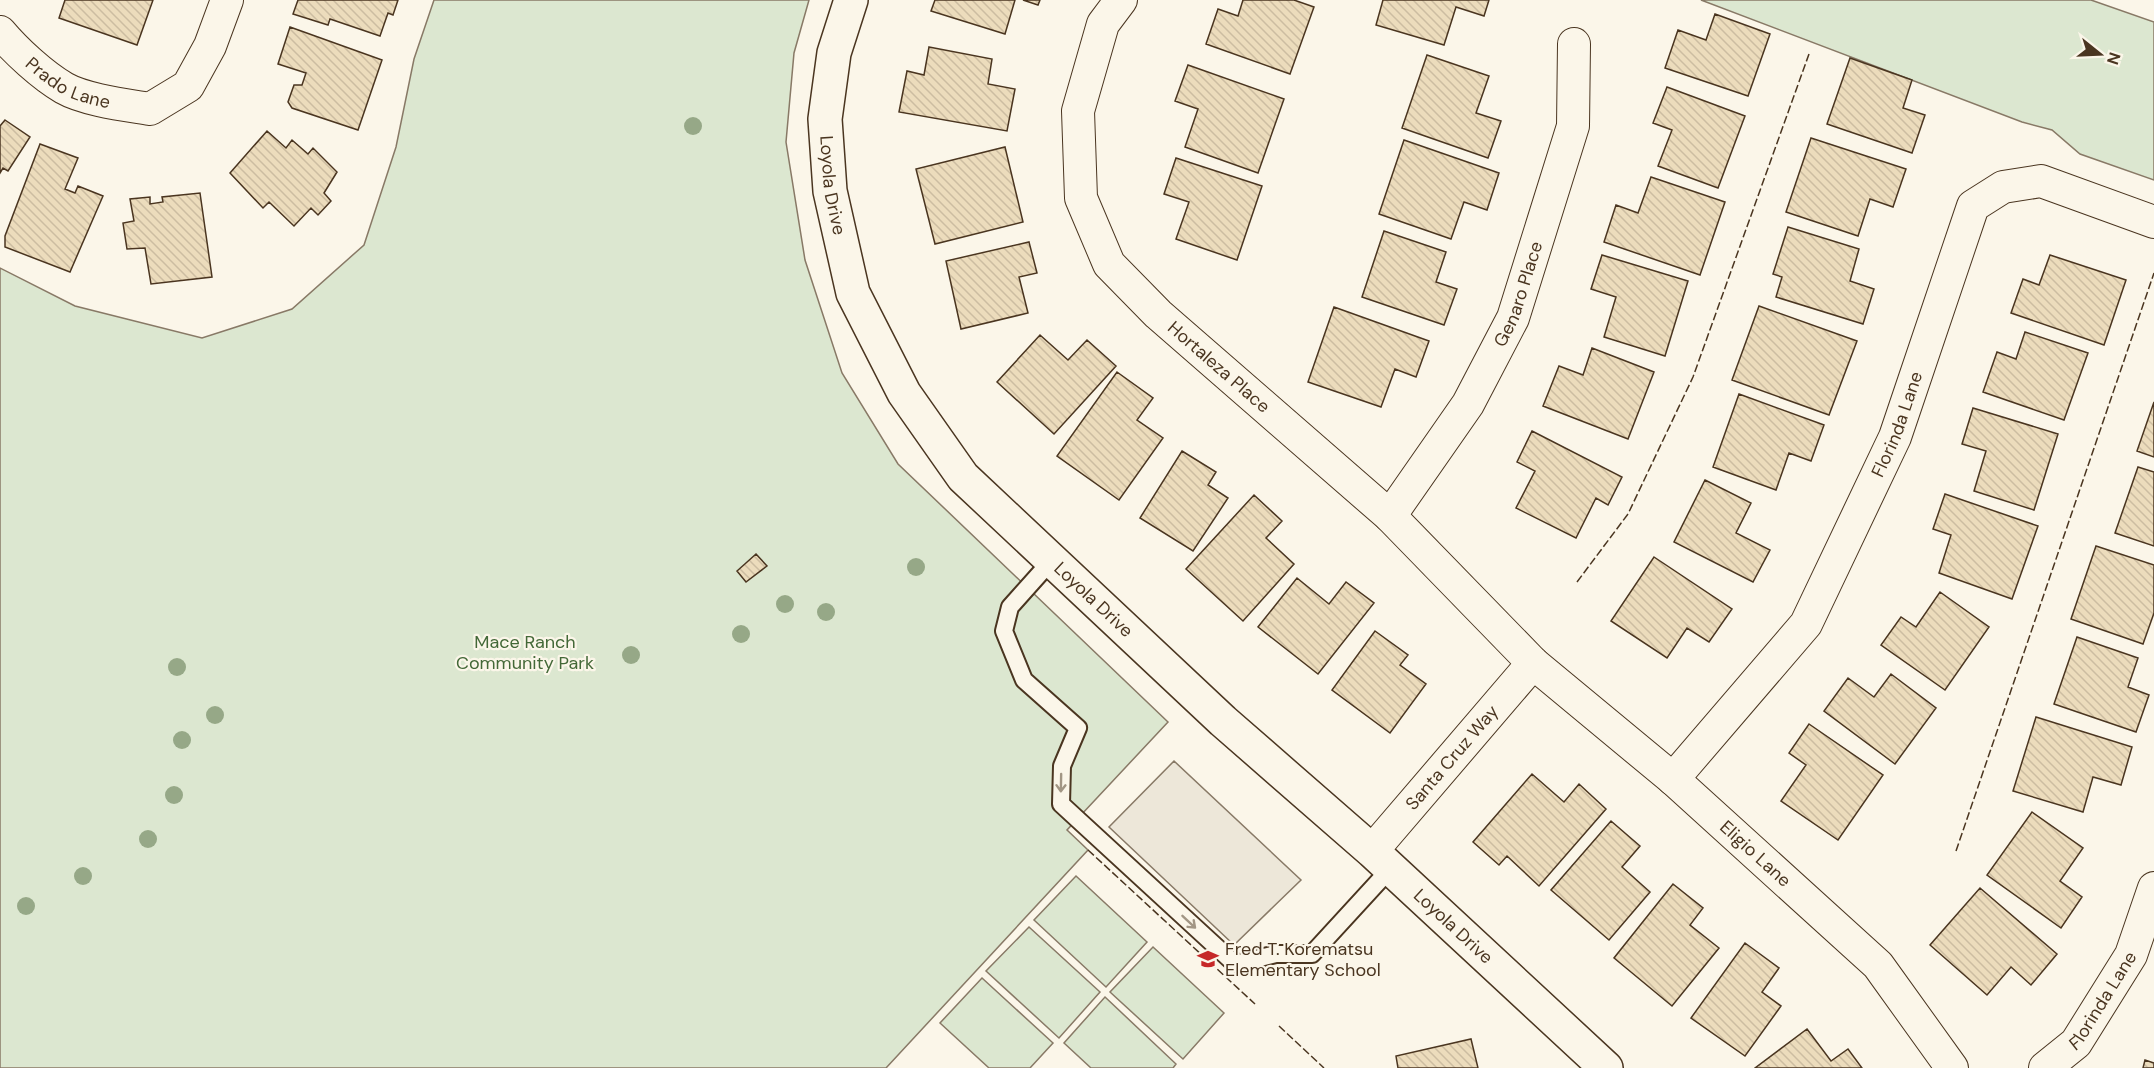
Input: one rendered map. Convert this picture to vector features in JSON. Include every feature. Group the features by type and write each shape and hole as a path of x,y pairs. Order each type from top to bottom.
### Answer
{"street":[{"name":"Prado Lane","path":"0,32 15,49 64,88 110,103 150,109 188,86 210,46 227,0"},
{"name":"Loyola Drive","path":"851,0 834,53 825,119 830,191 853,293 904,393 963,477 1223,721 1381,860 1606,1068"},
{"name":"Hortaleza Place","path":"1121,0 1103,24 1078,111 1081,198 1109,264 1158,314 1390,516 1533,663"},
{"name":"Genaro Place","path":"1390,516 1468,404 1513,318 1573,126 1574,44"},
{"name":"Florinda Lane","path":"1673,779 1806,624 1895,436 1973,207 2003,187 2041,181 2154,222"},
{"name":"Eligio Lane","path":"1533,663 1673,779 1878,965 1952,1068"},
{"name":"Santa Cruz Way","path":"1381,860 1533,663"},
{"name":"Florinda Lane","path":"2045,1068 2076,1043 2131,955 2154,888"}],"lane":[{"path":"1052,560 1010,608 1004,631 1024,680 1078,728 1062,766 1061,804 1081,824 1235,964 1276,954 1312,954 1381,860"}],"green space":[{"name":"Mace Ranch Community Park","path":"434,0 809,0 794,53 786,142 805,260 842,373 898,464 1168,722 1067,830 1088,850 886,1068 0,1068 0,268 75,306 202,338 292,309 364,245 396,147 414,59"},
{"path":"1701,0 2091,0 2154,22 2154,180 2080,154 2052,130 2022,122"},
{"path":"1076,876 1147,942 1106,987 1034,920"},
{"path":"1029,927 1100,992 1059,1038 986,971"},
{"path":"1153,947 1224,1013 1183,1059 1110,992"},
{"path":"982,978 1053,1043 1030,1068 989,1068 940,1023"},
{"path":"1105,997 1176,1064 1173,1068 1091,1068 1064,1043"}],"shaded area":[{"path":"1174,761 1301,880 1234,945 1109,827"}],"building":[{"path":"65,0 153,0 137,45 59,18"},
{"path":"298,0 398,0 393,15 388,13 380,36 330,19 328,25 293,14"},
{"path":"935,0 1015,0 1005,34 931,11"},
{"path":"1023,0 1040,0 1038,5"},
{"path":"1243,0 1294,0 1314,7 1290,74 1206,44 1218,9 1238,16"},
{"path":"1383,0 1489,0 1484,16 1456,7 1444,45 1376,25"},
{"path":"1715,14 1770,34 1748,96 1665,68 1678,30 1706,40"},
{"path":"290,27 382,60 358,130 292,108 288,102 294,85 302,85 306,73 278,64"},
{"path":"929,47 992,59 988,84 1015,89 1007,131 899,112 907,71 924,75"},
{"path":"1427,55 1489,76 1476,113 1501,121 1488,158 1402,128"},
{"path":"1850,58 1912,80 1903,108 1925,115 1912,153 1827,124"},
{"path":"1188,65 1284,99 1258,173 1185,147 1198,109 1175,101"},
{"path":"1667,87 1745,116 1718,188 1658,166 1672,130 1653,123"},
{"path":"5,120 30,137 8,171 3,168 0,173 0,126"},
{"path":"267,131 286,148 292,140 308,154 313,148 337,172 324,193 331,201 318,215 311,208 294,226 269,202 263,208 230,173"},
{"path":"1811,138 1906,169 1893,207 1870,199 1858,236 1786,212"},
{"path":"1404,140 1499,173 1487,210 1464,202 1451,239 1379,214"},
{"path":"40,144 78,158 65,189 75,193 78,186 103,196 70,272 5,247 5,236"},
{"path":"1005,147 1023,222 935,244 916,169"},
{"path":"1176,158 1262,186 1237,260 1176,239 1189,202 1164,194"},
{"path":"1651,177 1725,202 1700,275 1604,242 1616,205 1638,213"},
{"path":"200,193 212,277 151,284 145,248 127,249 123,223 134,221 130,199 150,197 150,204 163,202 162,197"},
{"path":"1788,227 1859,249 1850,281 1874,289 1863,324 1776,297 1782,277 1773,274"},
{"path":"1384,231 1446,252 1436,282 1457,289 1444,325 1362,297"},
{"path":"1029,242 1037,273 1019,277 1028,313 961,329 946,261"},
{"path":"1602,255 1688,281 1665,356 1604,337 1616,297 1591,289"},
{"path":"2050,255 2126,280 2104,345 2011,313 2023,279 2039,285"},
{"path":"1759,306 1857,341 1829,415 1732,380"},
{"path":"1334,307 1429,341 1416,377 1395,369 1381,407 1308,382"},
{"path":"2025,332 2088,353 2064,420 1983,392 1997,352 2016,359"},
{"path":"1040,335 1068,360 1087,340 1116,366 1054,434 997,382"},
{"path":"1592,348 1654,372 1628,439 1543,406 1559,366 1583,375"},
{"path":"1117,372 1153,398 1137,420 1163,438 1119,500 1057,456"},
{"path":"1739,394 1824,425 1811,461 1789,453 1776,490 1713,467"},
{"path":"2154,402 2154,457 2137,451"},
{"path":"1973,408 2058,434 2034,510 1974,491 1986,451 1962,444"},
{"path":"1532,431 1622,477 1608,505 1596,498 1576,538 1516,508 1535,471 1517,462"},
{"path":"1182,451 1216,472 1208,485 1228,498 1193,551 1140,518"},
{"path":"2138,467 2154,472 2154,546 2115,533"},
{"path":"1705,480 1751,503 1736,533 1770,550 1753,582 1674,542"},
{"path":"1945,494 2038,526 2012,599 1939,573 1951,535 1933,529"},
{"path":"1254,495 1282,521 1266,538 1294,564 1243,621 1186,569"},
{"path":"2096,546 2154,565 2154,613 2143,644 2071,619"},
{"path":"756,554 767,566 746,582 737,571"},
{"path":"1654,557 1732,609 1709,642 1687,628 1667,658 1611,621"},
{"path":"1297,578 1329,604 1346,582 1374,603 1318,674 1258,627"},
{"path":"1940,592 1989,627 1945,690 1881,645 1901,617 1916,627"},
{"path":"1375,631 1408,655 1400,665 1426,684 1390,733 1332,690"},
{"path":"2077,637 2138,658 2128,687 2149,695 2136,732 2054,704"},
{"path":"1891,674 1936,708 1895,764 1824,711 1848,678 1874,697"},
{"path":"2036,717 2132,747 2121,785 2093,777 2083,812 2013,791"},
{"path":"1809,724 1883,775 1838,840 1781,801 1806,765 1789,753"},
{"path":"1532,774 1564,802 1579,784 1606,809 1539,886 1507,856 1499,865 1473,842"},
{"path":"2032,812 2083,848 2060,881 2082,897 2061,928 1987,875"},
{"path":"1611,821 1640,846 1622,867 1650,892 1609,940 1551,890"},
{"path":"1673,884 1703,908 1690,925 1719,948 1672,1006 1614,958"},
{"path":"1980,888 2057,954 2031,985 2011,967 1987,995 1930,945"},
{"path":"1745,943 1779,968 1762,992 1781,1006 1745,1056 1691,1018"},
{"path":"1807,1029 1831,1061 1848,1049 1862,1068 1755,1068"},
{"path":"1471,1039 1478,1068 1398,1068 1396,1056"},
{"path":"2145,1060 2154,1063 2154,1068 2143,1068"}],"fence":[{"path":"1577,582 1628,514 1693,377 1809,54"},
{"path":"1956,851 2154,273"},
{"path":"1088,850 1255,1004"},
{"path":"1279,1026 1324,1068"}],"place":[{"name":"Fred T. Korematsu Elementary School","path":"1208,959"}]}
